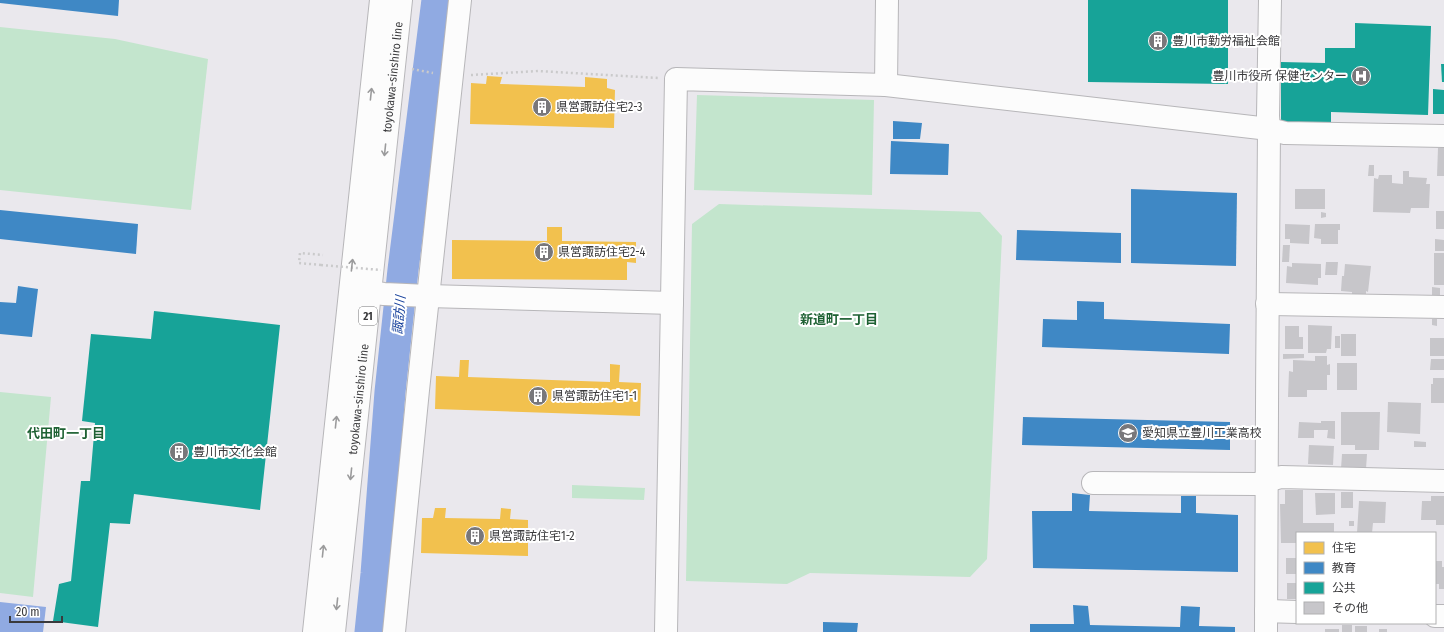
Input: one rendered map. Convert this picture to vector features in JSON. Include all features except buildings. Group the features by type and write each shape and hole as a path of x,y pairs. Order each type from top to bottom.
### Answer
{"street":[{"name":"toyokawa-sinshiro line","path":"314,632 368,292 381,0"},
{"name":"toyokawa-sinshiro line","path":"334,632 368,292 401,0"},
{"path":"394,632 421,296 446,75 460,0"},
{"path":"886,85 887,0"},
{"path":"1270,0 1268,116 1268,481 1266,622 1296,612"},
{"path":"666,632 676,79 886,85 1269,129 1285,133 1444,136"},
{"path":"368,292 421,296 672,303"},
{"path":"1267,304 1444,307"},
{"path":"1093,483 1256,484 1281,477 1444,481"}],"path":[{"path":"411,69 446,75 538,71 676,79"},
{"path":"323,255 300,252 298,263 380,270"}],"green space":[{"path":"0,27 115,39 208,59 191,210 0,190"},
{"path":"697,95 874,100 872,195 694,190"},
{"path":"719,204 980,212 1002,236 987,559 970,577 810,573 787,584 686,581 692,224"},
{"path":"0,392 51,397 33,597 0,593"},
{"path":"572,485 645,488 644,500 572,498"}],"water":[{"path":"0,602 46,607 43,632 0,632"}],"waterway":[{"name":"諏訪川","path":"370,632 390,392 403,270 437,0"}],"place":[{"name":"豊川市勤労福祉会館","path":"1158,41"},
{"name":"豊川市役所 保健センター","path":"1361,76"},
{"name":"県営諏訪住宅2-3","path":"542,107"},
{"name":"県営諏訪住宅2-4","path":"544,252"},
{"name":"県営諏訪住宅1-1","path":"538,396"},
{"name":"愛知県立豊川工業高校","path":"1128,433"},
{"name":"豊川市文化会館","path":"179,452"},
{"name":"県営諏訪住宅1-2","path":"475,536"}],"district":[{"name":"新道町一丁目","path":"839,319"},
{"name":"代田町一丁目","path":"66,433"}]}
